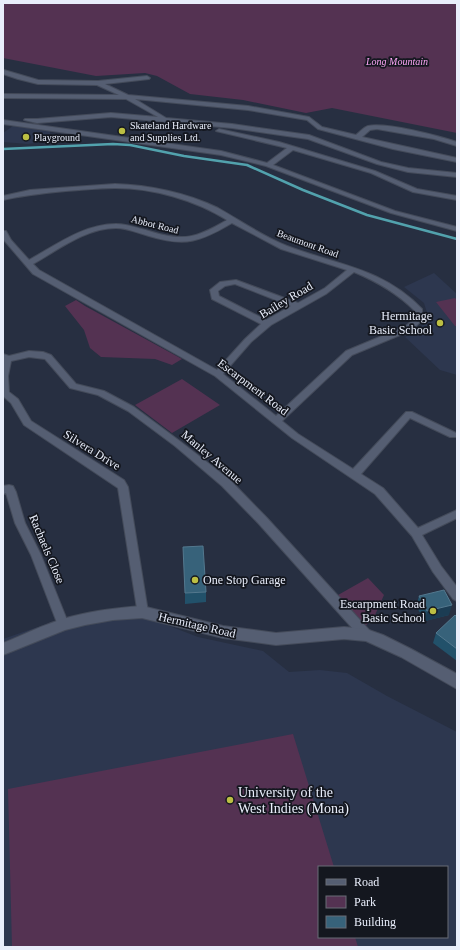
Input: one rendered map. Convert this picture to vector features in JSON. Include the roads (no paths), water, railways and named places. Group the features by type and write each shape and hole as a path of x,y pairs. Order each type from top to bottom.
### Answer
{"street":[{"path":"4,72 20,78 38,82 98,82 147,78"},
{"path":"98,82 165,119"},
{"path":"3,96 127,97 172,100 279,113 309,119 320,128 357,138 457,160"},
{"path":"3,118 37,121 111,115 232,126 309,137 378,163 414,171 457,176"},
{"path":"3,122 221,153 268,165 393,212 457,229"},
{"path":"187,122 191,127 250,137 373,172 415,190 457,198"},
{"path":"357,138 368,128 377,127 435,137 457,144"},
{"path":"268,165 291,148"},
{"name":"Beaumont Road","path":"3,198 25,193 115,186 145,188 182,198 210,208 248,230 284,247 353,270 385,283 411,300 419,311 418,320 408,328 349,353 277,420"},
{"name":"Abbot Road","path":"29,263 79,235 104,228 116,226 130,228 168,240 182,241 196,239 233,220"},
{"name":"Escarpment Road","path":"3,233 8,242 36,272 218,374 295,436 379,491 416,533 437,569 457,596"},
{"name":"Bailey Road","path":"218,374 250,339 267,324 319,295 353,270"},
{"path":"267,324 215,297 214,290 223,284 236,282 298,306"},
{"name":"Manley Avenue","path":"6,358 29,354 48,357 74,386 101,393 131,409 178,444 226,483 263,521 366,635"},
{"name":"Silvera Drive","path":"6,358 3,380 4,394 15,401 27,423 120,483 123,487 142,612"},
{"path":"354,474 409,414 453,434"},
{"name":"Rachaels Close","path":"3,490 9,489 11,492 20,523 36,555 63,625"},
{"path":"416,533 457,514"},
{"name":"Hermitage Road","path":"3,648 63,625 85,619 113,614 142,612 223,632 268,638 344,633 366,635 406,653 457,682"}],"waterway":[{"path":"3,149 113,144 130,145 184,156 247,165 303,190 367,215 457,239"}],"place":[{"name":"Skateland Hardware and Supplies Ltd.","path":"122,131"},
{"name":"Playground","path":"26,137"},
{"name":"Hermitage Basic School","path":"440,323"},
{"name":"One Stop Garage","path":"195,580"},
{"name":"Escarpment Road Basic School","path":"433,611"},
{"name":"University of the West Indies (Mona)","path":"230,800"}],"park label":[{"name":"Long Mountain","path":"397,61"}]}
